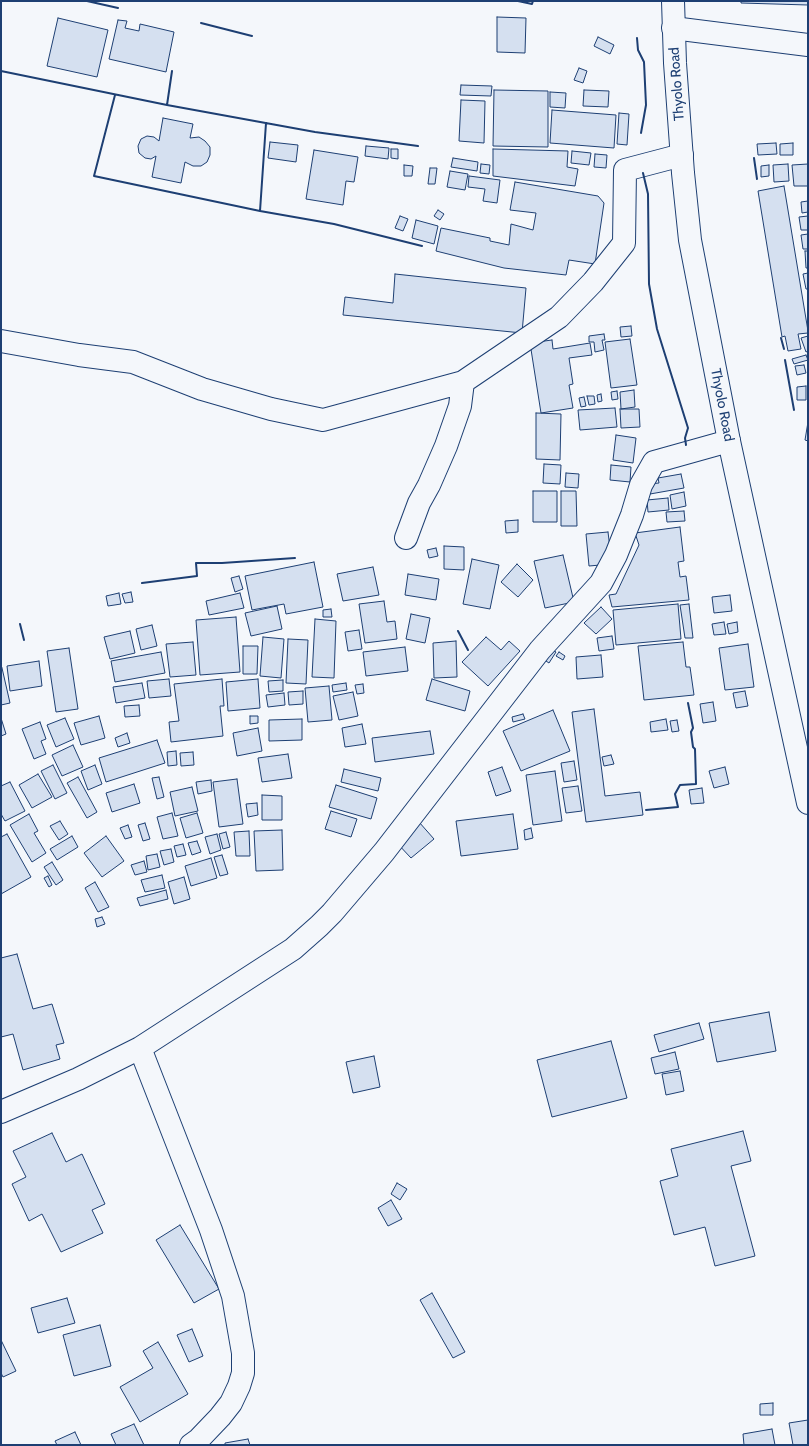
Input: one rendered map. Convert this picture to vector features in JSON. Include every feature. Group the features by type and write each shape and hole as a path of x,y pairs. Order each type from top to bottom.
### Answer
{"main road":[{"name":"Thyolo Road","path":"673,1 673,28 682,155 690,240 729,441 808,803"},
{"path":"673,28 808,45"},
{"path":"1,341 79,355 133,362 202,388 271,409 322,420 463,382 559,317 593,282 624,243 625,170 682,155"},
{"path":"406,538 418,503 429,484 446,446 460,406 463,382"},
{"path":"1,1112 78,1079 140,1048 293,949 332,913 384,852 540,650 601,584 616,555 632,515 641,486 654,462 729,441"},
{"path":"140,1048 218,1252 233,1296 244,1353 243,1373 239,1386 231,1402 220,1417 198,1440 191,1445"}],"building":[{"path":"741,1 808,1 808,5 741,3"},
{"path":"497,17 526,18 525,53 497,52"},
{"path":"58,18 108,30 97,77 47,66"},
{"path":"118,20 127,21 125,28 139,31 140,24 174,32 166,72 109,59"},
{"path":"598,37 614,45 610,54 594,46"},
{"path":"579,68 587,71 583,83 574,80"},
{"path":"461,85 492,86 491,96 460,95"},
{"path":"494,90 548,91 548,147 493,146"},
{"path":"584,90 609,91 608,107 583,106"},
{"path":"550,92 566,93 565,108 550,107"},
{"path":"461,100 485,101 484,143 459,141"},
{"path":"552,110 616,115 614,148 550,143"},
{"path":"619,113 629,114 627,145 617,144"},
{"path":"163,118 193,124 190,138 199,137 210,147 210,155 207,162 201,166 193,166 185,162 181,183 152,177 156,156 151,159 145,158 139,153 138,146 141,139 147,136 154,137 159,141"},
{"path":"270,142 298,145 296,162 268,158"},
{"path":"776,143 777,154 758,155 757,144"},
{"path":"793,143 793,155 780,155 780,144"},
{"path":"366,146 389,148 388,159 365,156"},
{"path":"391,149 398,149 398,159 391,158"},
{"path":"493,149 568,151 567,167 578,169 575,186 493,176"},
{"path":"314,150 358,157 354,182 346,181 343,205 306,199"},
{"path":"572,151 591,153 589,165 571,163"},
{"path":"595,154 607,155 606,168 594,167"},
{"path":"453,158 478,162 477,171 451,167"},
{"path":"481,164 490,165 489,174 480,173"},
{"path":"788,164 789,181 774,182 773,165"},
{"path":"808,164 808,186 794,186 792,165"},
{"path":"404,165 413,166 412,176 404,176"},
{"path":"769,165 769,176 761,177 761,166"},
{"path":"430,168 437,168 435,184 428,184"},
{"path":"450,171 468,174 465,190 447,187"},
{"path":"469,176 500,180 497,203 483,201 485,189 468,187"},
{"path":"515,182 598,196 604,203 595,264 569,260 566,275 504,268 436,251 441,228 490,238 490,241 509,245 511,224 533,230 536,213 510,210"},
{"path":"784,186 808,331 808,333 798,334 801,349 788,351 785,336 782,337 758,191"},
{"path":"808,201 808,212 802,213 801,202"},
{"path":"438,210 444,214 440,220 434,216"},
{"path":"400,216 408,219 403,231 395,228"},
{"path":"808,216 808,230 801,230 799,217"},
{"path":"416,220 438,226 434,244 412,238"},
{"path":"808,234 808,249 803,249 801,235"},
{"path":"805,251 808,251 808,268 806,268"},
{"path":"808,273 808,289 806,289 803,274"},
{"path":"395,274 526,288 522,333 343,315 345,297 393,303"},
{"path":"631,326 632,336 621,337 620,327"},
{"path":"604,334 605,340 602,340 604,350 595,352 594,342 589,342 589,336"},
{"path":"808,336 808,351 806,352 801,338"},
{"path":"630,339 637,385 611,388 605,342"},
{"path":"552,340 553,349 590,343 592,355 569,358 573,384 569,385 573,408 541,413 530,343"},
{"path":"806,355 808,360 794,364 792,359"},
{"path":"804,365 806,373 797,375 795,366"},
{"path":"806,386 806,400 797,400 797,387"},
{"path":"634,390 635,407 621,409 620,392"},
{"path":"617,391 618,399 612,400 611,392"},
{"path":"601,394 602,401 598,402 597,395"},
{"path":"587,396 594,396 595,404 589,405"},
{"path":"584,397 586,406 581,407 579,398"},
{"path":"615,408 617,427 580,430 578,410"},
{"path":"620,409 639,409 640,427 621,428"},
{"path":"536,413 561,414 560,460 536,459"},
{"path":"808,422 808,441 805,440"},
{"path":"616,435 636,438 633,463 613,460"},
{"path":"544,464 561,465 560,484 543,483"},
{"path":"611,465 631,467 630,482 610,480"},
{"path":"566,473 579,474 578,488 565,487"},
{"path":"681,474 684,488 650,494 649,484 659,483 658,478"},
{"path":"533,491 557,491 557,522 533,522"},
{"path":"561,491 576,491 577,526 561,526"},
{"path":"684,492 686,506 672,509 670,495"},
{"path":"668,498 669,510 648,512 647,500"},
{"path":"684,511 685,521 667,522 666,512"},
{"path":"518,520 518,532 506,533 505,521"},
{"path":"680,527 684,561 678,562 680,577 686,576 689,600 612,607 609,595 616,594 639,545 635,533"},
{"path":"608,532 612,564 589,566 586,534"},
{"path":"444,546 464,547 464,570 444,569"},
{"path":"436,548 438,556 429,558 427,550"},
{"path":"563,555 574,602 545,608 534,561"},
{"path":"472,559 499,565 490,609 463,604"},
{"path":"314,562 323,607 286,614 284,604 252,610 245,576"},
{"path":"517,564 533,580 518,597 501,582"},
{"path":"373,567 379,595 343,601 337,574"},
{"path":"408,574 439,579 436,600 405,595"},
{"path":"239,576 243,589 235,592 231,578"},
{"path":"131,592 133,602 125,603 122,594"},
{"path":"119,593 121,604 108,606 106,596"},
{"path":"240,593 244,608 209,615 206,601"},
{"path":"730,595 732,611 714,613 712,597"},
{"path":"384,601 387,622 395,621 397,639 365,643 359,604"},
{"path":"678,604 681,639 616,645 613,610"},
{"path":"689,604 693,638 685,638 680,605"},
{"path":"277,606 282,629 251,636 245,613"},
{"path":"601,607 612,619 596,634 584,623"},
{"path":"331,609 332,617 323,617 323,610"},
{"path":"411,614 430,618 425,643 406,639"},
{"path":"236,617 240,672 200,675 196,620"},
{"path":"315,619 336,621 334,678 312,677"},
{"path":"724,622 726,634 714,635 712,624"},
{"path":"737,622 738,632 729,634 727,624"},
{"path":"152,625 157,646 141,650 136,629"},
{"path":"359,630 362,649 348,651 345,632"},
{"path":"130,631 135,653 110,659 104,637"},
{"path":"612,636 614,649 599,651 597,638"},
{"path":"263,637 284,639 281,678 260,676"},
{"path":"486,637 501,650 509,641 520,651 488,686 462,662"},
{"path":"288,639 308,640 306,684 286,683"},
{"path":"456,641 457,677 434,678 433,643"},
{"path":"193,642 196,675 170,677 166,644"},
{"path":"683,642 686,667 690,667 694,695 644,700 638,646"},
{"path":"748,644 754,687 725,690 719,648"},
{"path":"243,646 258,646 257,674 243,674"},
{"path":"405,647 408,671 366,676 363,652"},
{"path":"69,648 78,709 56,712 47,651"},
{"path":"549,648 556,652 549,663 543,659"},
{"path":"161,652 165,673 115,682 111,661"},
{"path":"559,652 565,656 563,660 556,656"},
{"path":"601,655 603,677 577,679 576,657"},
{"path":"39,661 42,686 10,691 7,666"},
{"path":"2,668 10,703 1,705 1,669"},
{"path":"169,679 171,696 149,698 147,681"},
{"path":"222,679 224,706 220,706 223,736 171,742 169,722 179,721 174,684"},
{"path":"258,679 260,708 228,711 226,682"},
{"path":"432,679 470,691 465,711 426,700"},
{"path":"283,680 283,691 269,692 268,681"},
{"path":"142,683 145,698 116,703 113,687"},
{"path":"346,683 347,690 333,692 332,685"},
{"path":"363,684 364,693 357,694 355,685"},
{"path":"329,686 332,720 308,722 305,688"},
{"path":"303,691 303,704 289,705 288,692"},
{"path":"745,691 748,706 736,708 733,693"},
{"path":"353,692 358,716 339,720 333,696"},
{"path":"284,693 285,705 268,707 266,695"},
{"path":"713,702 716,721 703,723 700,704"},
{"path":"139,705 140,716 125,717 124,706"},
{"path":"594,709 605,796 640,792 643,815 586,822 572,712"},
{"path":"553,710 570,751 521,771 503,731"},
{"path":"523,714 525,719 513,722 512,717"},
{"path":"99,716 105,738 81,745 74,723"},
{"path":"250,716 258,716 258,723 250,724"},
{"path":"1,718 6,734 1,736"},
{"path":"65,718 74,739 56,747 47,725"},
{"path":"302,719 302,740 269,741 269,720"},
{"path":"666,719 668,730 651,732 650,722"},
{"path":"677,720 679,731 672,732 670,721"},
{"path":"40,722 46,739 41,741 46,754 34,759 22,729"},
{"path":"362,724 366,744 345,747 342,728"},
{"path":"258,728 262,751 237,756 233,733"},
{"path":"430,731 434,754 375,762 372,738"},
{"path":"127,733 130,743 118,747 115,738"},
{"path":"157,740 165,763 106,782 99,758"},
{"path":"73,745 83,767 62,776 52,755"},
{"path":"176,751 177,765 168,766 167,752"},
{"path":"193,752 194,765 181,766 180,753"},
{"path":"288,754 292,778 262,782 258,758"},
{"path":"611,755 614,764 604,766 602,757"},
{"path":"574,761 577,780 564,782 561,763"},
{"path":"53,765 67,793 55,799 41,771"},
{"path":"95,765 102,784 88,790 81,771"},
{"path":"502,767 511,791 496,796 488,772"},
{"path":"725,767 729,784 714,788 709,771"},
{"path":"344,769 381,778 378,791 341,782"},
{"path":"555,771 562,821 533,825 526,775"},
{"path":"38,774 52,797 32,808 19,785"},
{"path":"78,777 97,812 87,818 67,783"},
{"path":"159,777 164,797 157,799 152,778"},
{"path":"237,779 243,824 219,827 213,782"},
{"path":"211,780 212,791 198,794 196,782"},
{"path":"10,782 25,811 5,821 1,814 1,786"},
{"path":"134,784 140,803 112,812 106,793"},
{"path":"336,785 377,798 371,819 329,807"},
{"path":"578,786 582,811 566,813 562,788"},
{"path":"192,787 198,811 175,816 170,792"},
{"path":"702,788 704,803 691,804 689,790"},
{"path":"262,795 282,796 282,820 262,820"},
{"path":"257,803 258,815 248,817 246,804"},
{"path":"331,811 357,819 351,837 325,829"},
{"path":"172,813 178,836 163,839 157,817"},
{"path":"197,813 203,833 186,838 180,818"},
{"path":"29,814 38,831 34,833 46,853 32,862 10,825"},
{"path":"513,814 518,849 461,856 456,821"},
{"path":"60,821 68,834 59,840 50,826"},
{"path":"419,822 434,839 411,858 396,842"},
{"path":"145,823 150,839 143,841 138,825"},
{"path":"128,825 132,837 125,839 120,828"},
{"path":"531,828 533,838 525,840 524,830"},
{"path":"282,830 283,870 256,871 254,831"},
{"path":"249,831 250,856 236,856 234,832"},
{"path":"226,832 230,847 223,849 219,834"},
{"path":"7,834 31,877 1,894 1,837"},
{"path":"217,834 221,850 210,854 205,837"},
{"path":"72,836 78,847 57,860 50,849"},
{"path":"106,836 124,861 102,877 84,853"},
{"path":"197,841 201,852 192,855 188,843"},
{"path":"183,844 186,855 177,857 174,846"},
{"path":"171,849 174,862 164,865 160,851"},
{"path":"157,854 160,867 148,870 146,856"},
{"path":"222,855 228,874 220,876 214,857"},
{"path":"211,858 217,878 191,886 185,866"},
{"path":"144,861 147,872 135,875 131,865"},
{"path":"52,862 63,880 56,885 44,867"},
{"path":"162,875 165,888 145,892 141,880"},
{"path":"48,876 52,885 49,887 44,878"},
{"path":"184,877 190,899 174,904 168,882"},
{"path":"95,882 109,907 98,912 85,888"},
{"path":"166,890 168,899 140,906 137,898"},
{"path":"102,917 105,924 97,927 95,919"},
{"path":"17,954 33,1009 52,1004 64,1043 56,1045 60,1059 23,1070 13,1034 1,1037 1,958"},
{"path":"769,1012 776,1051 717,1062 709,1023"},
{"path":"699,1023 704,1039 659,1052 654,1035"},
{"path":"611,1041 627,1098 552,1117 537,1060"},
{"path":"675,1052 679,1069 655,1074 651,1058"},
{"path":"374,1056 380,1087 353,1093 346,1062"},
{"path":"680,1071 684,1091 666,1095 662,1074"},
{"path":"743,1131 751,1161 731,1166 755,1256 715,1266 705,1227 674,1235 660,1181 678,1176 671,1149"},
{"path":"52,1133 66,1162 82,1154 105,1204 92,1210 103,1233 61,1252 42,1214 29,1221 12,1184 26,1177 13,1151"},
{"path":"397,1183 407,1189 400,1200 391,1194"},
{"path":"391,1200 402,1219 388,1226 378,1208"},
{"path":"180,1225 219,1289 194,1303 156,1240"},
{"path":"432,1293 465,1352 453,1358 420,1300"},
{"path":"67,1298 75,1323 38,1333 31,1308"},
{"path":"100,1325 111,1366 74,1376 63,1335"},
{"path":"192,1329 203,1356 189,1362 177,1335"},
{"path":"1,1340 16,1371 3,1377 1,1373"},
{"path":"158,1342 188,1394 140,1422 120,1387 153,1368 143,1351"},
{"path":"773,1403 773,1415 760,1415 760,1404"},
{"path":"808,1420 808,1445 793,1445 789,1423"},
{"path":"134,1424 144,1445 116,1445 111,1434"},
{"path":"772,1429 775,1445 744,1445 743,1434"},
{"path":"75,1432 81,1445 57,1445 55,1441"},
{"path":"248,1439 250,1445 225,1445 225,1443"}],"wall":[{"path":"87,1 118,8"},
{"path":"518,1 532,4 533,1"},
{"path":"201,23 252,36"},
{"path":"637,38 638,50 644,62 646,105 641,133"},
{"path":"1,71 167,105 172,71"},
{"path":"115,95 94,176 260,211 266,123"},
{"path":"167,105 315,132 418,146"},
{"path":"754,158 757,179"},
{"path":"643,173 648,194 649,284 657,329 688,428 685,438 686,445"},
{"path":"260,211 334,224 422,246"},
{"path":"781,338 784,349"},
{"path":"785,360 794,410"},
{"path":"142,583 197,576 196,563 222,563 295,558"},
{"path":"20,624 24,640"},
{"path":"458,631 468,650"},
{"path":"646,810 678,807 675,794 680,785 696,784 695,749 693,747 691,732 693,728 688,703"}]}
